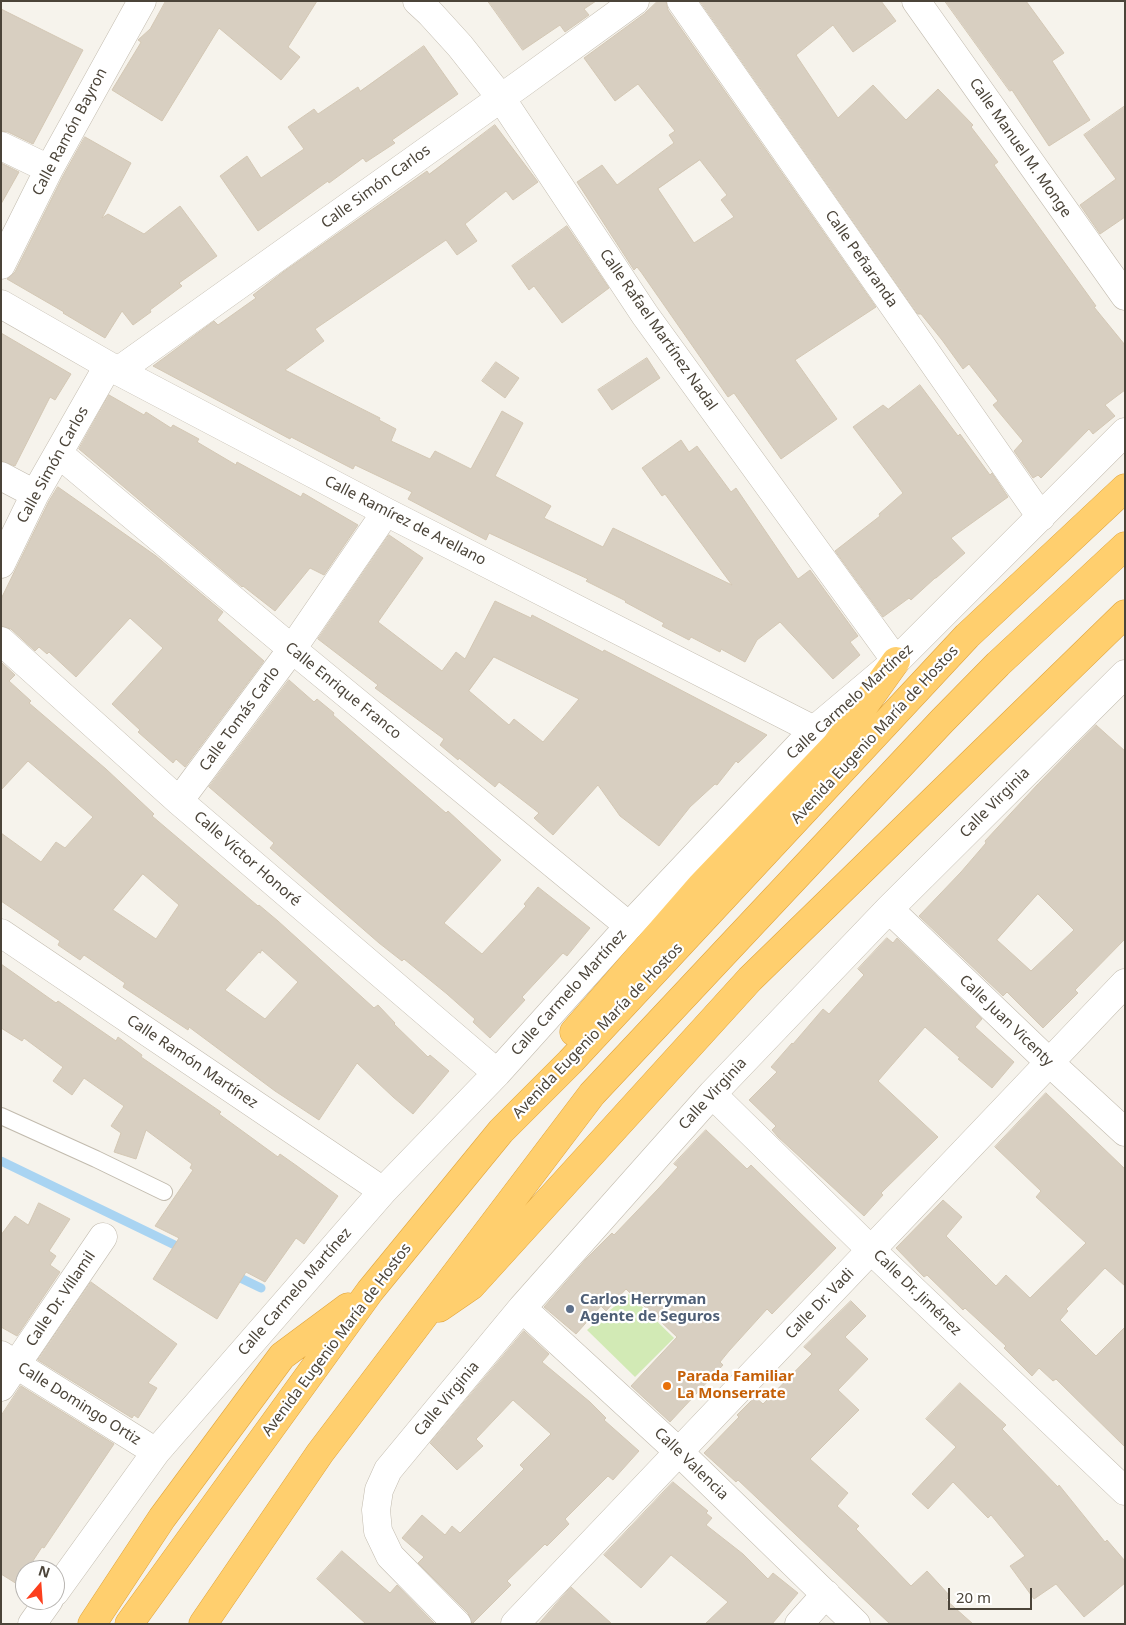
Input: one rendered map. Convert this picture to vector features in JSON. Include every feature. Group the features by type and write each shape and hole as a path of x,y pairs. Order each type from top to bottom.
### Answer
{"highway":[{"name":"Avenida Eugenio María de Hostos","path":"129,1624 370,1291 501,1132 570,1062 967,636 1125,488"},
{"path":"203,1624 320,1453 592,1094 942,721 998,664 1125,546"},
{"path":"421,1320 471,1286 750,979 1125,614"},
{"path":"501,1132 540,1071 701,886 836,745 896,661"},
{"path":"92,1624 162,1518 282,1356 370,1291"}],"street":[{"name":"Calle Ramón Bayron","path":"1,265 49,169 142,1"},
{"name":"Calle Rafael Martínez Nadal","path":"417,1 460,46 501,98 645,315 896,661"},
{"name":"Calle Simón Carlos","path":"1,564 35,494 113,369 501,98 635,1"},
{"name":"Calle Peñaranda","path":"681,1 1041,517"},
{"name":"Calle Manuel M. Monge","path":"916,1 1125,296"},
{"path":"1,146 49,169"},
{"name":"Calle Ramírez de Arellano","path":"1,304 113,369 386,512 814,730"},
{"name":"Calle Carmelo Martínez","path":"65,1578 156,1452 383,1191 497,1073 629,926 814,730 896,661 1125,432"},
{"name":"Calle Enrique Franco","path":"59,454 292,649 629,926"},
{"path":"1,476 35,494"},
{"name":"Calle Tomás Carlo","path":"179,801 292,649 386,512"},
{"name":"Calle Víctor Honoré","path":"1,641 179,801 497,1073"},
{"name":"Calle Virginia","path":"457,1624 390,1556 378,1530 376,1510 379,1490 388,1470 522,1308 712,1094 889,909 1121,686"},
{"name":"Calle Juan Vicenty","path":"889,909 1048,1062 1125,1132"},
{"name":"Calle Ramón Martínez","path":"1,933 383,1191"},
{"name":"Calle Dr. Vadi","path":"515,1624 1125,983"},
{"name":"Calle Dr. Jiménez","path":"712,1094 871,1250 1125,1491"},
{"name":"Calle Dr. Villamil","path":"6,1369 103,1237"},
{"name":"Calle Valencia","path":"522,1308 680,1452 856,1624"},
{"name":"Calle Domingo Ortiz","path":"6,1369 156,1452"},
{"path":"799,1624 826,1594"},
{"path":"32,1624 42,1610"}],"lane":[{"path":"1,1116 164,1192"}],"green space":[{"path":"629,1294 674,1338 635,1377 587,1330"}],"building":[{"path":"166,1 317,1 288,47 300,57 281,80 219,28 162,121 112,90 140,44 141,42 138,40 150,29"},
{"path":"488,1 596,1 584,9 589,15 565,32 560,25 523,50"},
{"path":"658,1 666,1 668,10 876,307 795,360 837,419 781,459 734,393 728,397 641,272 637,267 634,270 577,182 602,165 617,185 674,143 669,135 675,131 638,84 615,101 584,58 644,14","holes":["700,160 727,195 721,200 734,217 694,243 658,189"]},
{"path":"700,1 881,1 896,21 853,52 833,25 796,55 838,118 873,85 906,120 938,89 973,125 971,127 998,162 994,165 1096,306 1094,307 1125,345 1125,390 1105,405 1115,416 1093,434 1089,429 1041,478 1038,475 1033,478 1014,451 1023,441 993,405 998,401 969,364 963,369 921,314 918,314"},
{"path":"945,1 1026,1 1064,53 1052,61 1090,120 1049,146 1012,90 1010,91"},
{"path":"1,9 83,50 33,144 8,132 1,131"},
{"path":"424,46 458,94 392,140 395,143 366,162 363,158 258,231 220,176 247,156 261,178 304,149 288,127 314,109 318,114 358,87 360,91"},
{"path":"1125,106 1125,217 1100,234 1080,205 1116,179 1084,135"},
{"path":"495,125 538,182 513,200 506,191 465,224 477,241 457,255 446,240 315,329 324,341 285,370 380,418 379,420 396,429 391,441 430,459 435,451 471,469 502,411 523,423 495,476 551,506 544,518 603,547 613,528 732,585 665,494 662,496 642,468 681,440 689,452 697,446 731,492 736,488 798,579 810,570 858,636 850,642 860,655 833,679 780,622 757,640 745,662 721,649 720,652 691,637 689,640 662,626 664,623 626,601 586,581 588,579 489,533 486,540 408,499 412,492 355,465 353,469 291,437 290,439 153,366 214,321 218,325 256,298 253,295 283,272 427,171 429,174"},
{"path":"85,137 131,163 102,218 108,214 144,234 180,206 217,256 179,283 182,286 133,325 122,311 105,338 7,279 15,272 63,176"},
{"path":"1,163 19,172 1,204"},
{"path":"567,226 609,288 562,323 534,286 529,290 512,266"},
{"path":"1,333 71,374 55,400 50,397 15,466 1,461"},
{"path":"647,358 660,378 612,410 598,390"},
{"path":"496,362 519,378 505,398 482,381"},
{"path":"920,385 958,436 960,434 990,475 992,473 1008,497 951,538 965,553 911,600 909,598 883,617 835,551 880,516 879,514 903,493 853,427 883,405 888,409"},
{"path":"109,395 144,415 146,412 171,428 173,425 199,439 197,442 236,465 237,462 301,497 303,493 358,525 324,575 310,568 275,611 242,587 79,449"},
{"path":"58,487 156,556 223,612 217,620 264,661 185,767 176,759 173,763 138,732 140,730 112,704 163,648 130,618 76,677 49,652 47,654 39,647 35,651 11,629 1,626 1,599 49,501"},
{"path":"389,535 423,558 378,622 442,671 456,652 465,659 495,601 531,618 532,615 603,652 604,650 767,735 738,763 736,761 717,785 715,784 690,807 659,846 620,816 598,785 553,835 534,818 539,813 499,782 495,787 459,758 458,760 440,745 444,739 375,688 378,685 318,639","holes":["494,657 579,699 543,742 514,719 509,725 469,691"]},
{"path":"1,662 15,675 9,681 31,701 29,703 106,769 154,814 152,816 278,921 374,1008 378,1005 394,1024 428,1057 430,1055 449,1071 413,1114 357,1063 319,1120 275,1091 189,1027 188,1030 123,987 125,983 84,955 80,960 58,945 60,941 1,901 1,833 41,862 56,842 65,848 93,817 28,761 1,790","holes":["143,874 179,905 156,939 113,910","262,950 298,982 265,1019 225,990"]},
{"path":"289,680 314,702 317,699 334,713 333,715 446,813 448,811 501,860 444,923 482,954 526,906 524,904 538,887 590,928 567,956 563,953 522,997 525,1000 490,1038 473,1022 475,1019 447,994 404,959 402,961 379,943 270,848 274,843 209,787"},
{"path":"1096,725 1125,751 1125,939 1075,990 1078,993 1043,1028 1007,992 1003,996 919,916 961,872 986,843 985,841","holes":["1038,894 1074,930 1031,971 997,940"]},
{"path":"887,938 893,943 897,938 982,1019 975,1027 1014,1062 992,1088 925,1027 878,1081 938,1137 881,1193 883,1195 864,1216 778,1137 772,1130 776,1126 749,1100 777,1072 771,1067 823,1009 829,1014 864,975 858,969"},
{"path":"1,964 56,1003 58,1001 116,1041 118,1037 142,1055 141,1057 221,1112 219,1114 278,1157 280,1154 338,1196 304,1244 296,1238 265,1282 246,1272 217,1319 153,1279 179,1238 155,1226 193,1170 190,1168 192,1164 146,1130 136,1159 114,1152 121,1133 111,1126 124,1106 84,1078 72,1095 53,1081 63,1067 24,1038 22,1041 1,1028"},
{"path":"1046,1093 1125,1169 1125,1286 1105,1268 1066,1309 1068,1311 1060,1320 1096,1356 1125,1327 1125,1447 1056,1379 1053,1381 1039,1368 1032,1376 1004,1348 1006,1346 965,1308 963,1310 927,1275 924,1277 896,1248 943,1200 962,1217 946,1236 996,1286 1006,1275 1030,1298 1086,1243 1036,1197 1041,1191 995,1147"},
{"path":"706,1130 747,1169 751,1165 836,1248 772,1314 767,1309 720,1362 723,1365 670,1422 631,1386 677,1337 626,1289 606,1311 601,1306 576,1334 544,1307 586,1259 612,1233 614,1235 659,1188 678,1167 674,1164"},
{"path":"39,1203 70,1219 49,1251 56,1256 50,1265 60,1272 17,1336 1,1327 1,1235 15,1216 28,1225"},
{"path":"91,1282 177,1344 148,1383 157,1388 138,1418 134,1415 132,1418 38,1360"},
{"path":"851,1301 866,1316 845,1337 868,1359 838,1390 859,1410 810,1459 848,1493 837,1506 859,1526 856,1529 911,1586 927,1571 950,1596 946,1600 973,1624 890,1624 738,1480 736,1482 704,1453 739,1417 737,1415 755,1397 763,1404 812,1354 804,1347"},
{"path":"524,1331 549,1354 542,1362 590,1402 606,1418 604,1420 639,1451 613,1480 608,1476 565,1519 569,1524 547,1546 545,1544 507,1581 511,1585 472,1624 468,1613 418,1563 424,1557 402,1538 422,1515 445,1535 452,1526 460,1533 524,1469 520,1465 551,1434 513,1400 476,1439 483,1446 457,1470 430,1443"},
{"path":"960,1383 1006,1425 1002,1429 1058,1487 1059,1485 1105,1542 1107,1540 1125,1561 1125,1583 1084,1617 1056,1584 1034,1599 1010,1566 1025,1556 991,1515 988,1518 953,1482 928,1509 912,1494 956,1447 926,1419"},
{"path":"21,1386 114,1444 44,1548 42,1547 34,1560 15,1560 15,1583 1,1574 1,1416"},
{"path":"673,1482 708,1511 706,1513 712,1518 706,1525 743,1554 768,1579 773,1573 798,1593 772,1624 705,1624 728,1602 671,1555 641,1588 604,1555"},
{"path":"342,1551 390,1593 397,1585 435,1624 366,1624 317,1579"},
{"path":"571,1587 612,1624 539,1624"}],"waterway":[{"path":"1,1161 185,1250"},
{"path":"232,1274 261,1288"}],"place":[{"name":"Carlos Herryman Agente de Seguros","path":"570,1309"},
{"name":"Parada Familiar La Monserrate","path":"667,1386"}]}
